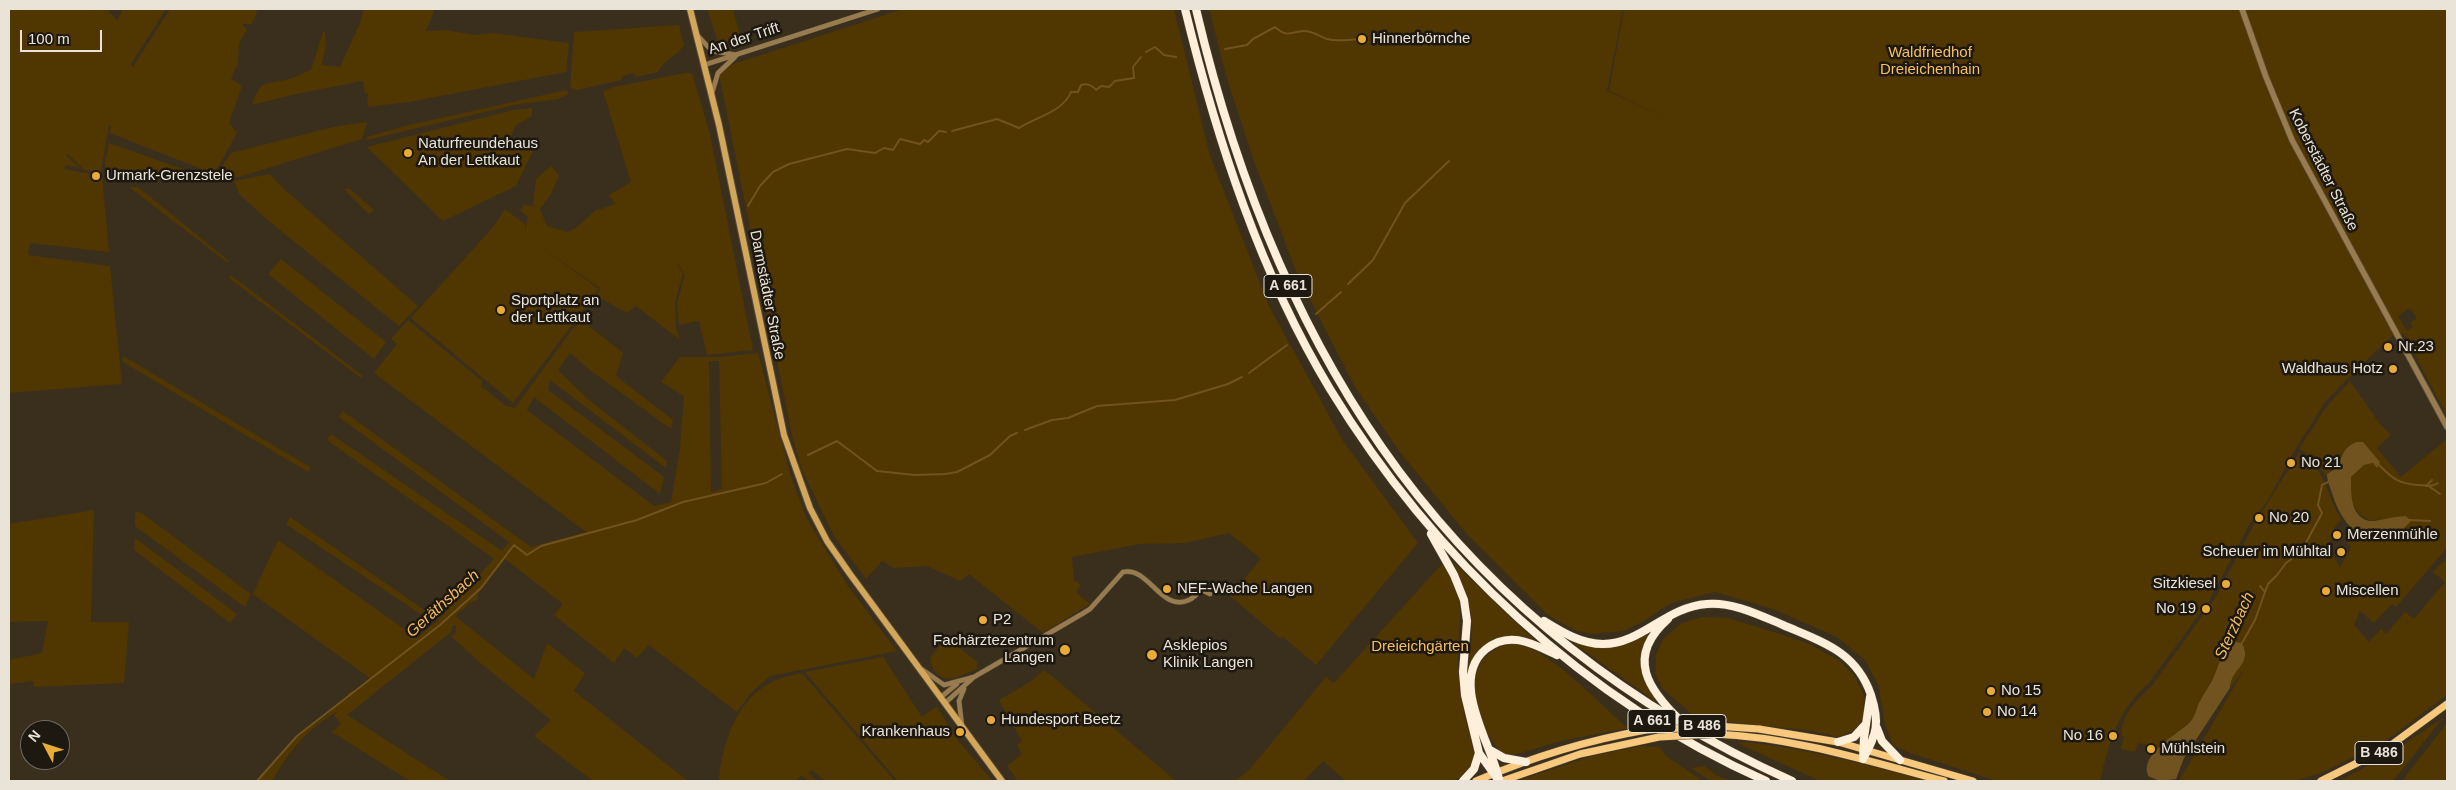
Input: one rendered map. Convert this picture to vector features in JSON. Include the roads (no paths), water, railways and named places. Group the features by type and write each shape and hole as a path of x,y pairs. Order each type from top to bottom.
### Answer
{"highway":[{"name":"A 661","path":"1185,9 1205,87 1223,145 1254,230 1282,297 1331,390 1365,443 1424,522 1496,598 1566,659 1670,732 1714,757 1766,781"},
{"name":"A 661","path":"1196,9 1216,84 1256,206 1291,292 1332,371 1378,443 1424,504 1479,566 1525,610 1602,673 1695,733 1792,781"},
{"name":"A 661","path":"1424,522 1460,586 1465,604 1467,627 1464,688 1479,753"},
{"path":"1525,610 1578,640 1601,644 1630,639 1681,610 1708,604 1737,607 1824,643 1853,663 1864,677 1870,692 1882,741 1900,760"},
{"path":"1681,610 1665,622 1651,639 1646,656 1646,674 1654,692 1695,733"},
{"path":"1495,773 1489,748 1478,724 1471,690 1472,671 1482,653 1504,640 1520,639 1566,659"},
{"path":"1863,759 1865,725 1870,692"},
{"path":"1838,742 1854,737 1865,725"},
{"path":"1865,750 1878,728"},
{"path":"1489,748 1504,758 1526,762"},
{"path":"1479,753 1500,781"},
{"path":"1463,781 1474,769 1479,753"}],"main road":[{"name":"Darmstädter Straße","path":"690,9 712,94 784,435 810,508 827,540 850,574 1002,781"},
{"name":"B 486","path":"2321,781 2387,748 2447,704"},
{"name":"B 486","path":"1476,781 1526,762 1622,734 1669,727 1716,726 1759,729 1838,742 1973,781"},
{"name":"B 486","path":"1500,781 1580,754 1632,742 1691,734 1758,737 1798,743 1944,781"}],"street":[{"name":"An der Trift","path":"704,65 878,9"},
{"name":"Koberstädter Straße","path":"2242,9 2266,77 2292,140 2447,426"},
{"path":"697,35 712,51 738,55"},
{"path":"712,94 718,73 738,55"},
{"path":"922,670 944,685 958,683 974,677 1090,609 1119,575 1128,571 1136,572 1170,601 1186,601 1202,590 1210,594"},
{"path":"963,728 959,701 964,689 974,677"},
{"path":"943,700 958,683"},
{"path":"943,700 964,689"}],"waterway":[{"path":"1225,49 1247,45 1253,39 1275,27 1287,34 1307,31 1331,40 1362,39"},
{"path":"1146,52 1155,47 1164,55 1176,57"},
{"path":"952,131 997,119 1019,128 1062,105 1071,92 1078,92 1081,85 1089,85 1096,90 1101,86 1109,87 1115,81 1134,78 1133,67 1141,57"},
{"path":"748,206 760,186 773,172 789,164 847,149 875,153 884,148 893,150 900,139 920,144 924,140 928,142 939,131 946,132"},
{"name":"Geräthsbach","path":"1348,284 1373,260 1405,203 1449,161"},
{"name":"Geräthsbach","path":"1316,314 1341,292"},
{"name":"Geräthsbach","path":"1249,373 1287,345"},
{"name":"Geräthsbach","path":"1025,430 1052,420 1068,418 1097,406 1175,400 1228,384 1242,377"},
{"name":"Geräthsbach","path":"808,455 837,441 877,471 915,475 945,474 957,472 990,455 1010,436 1017,433"},
{"path":"2379,465 2401,482 2427,486 2438,483"},
{"name":"Geräthsbach","path":"257,781 297,736 440,625 481,588 514,545 527,555 541,546 637,520 683,502 766,483 782,474"},
{"path":"2426,486 2432,480"},
{"name":"Sterzbach","path":"2242,643 2255,620 2268,584 2286,563 2301,552 2322,513 2318,505 2322,485 2330,481"},
{"path":"2430,487 2440,494"},
{"path":"2409,520 2430,521"},
{"name":"Sterzbach","path":"2260,586 2265,592"}],"place":[{"name":"Hinnerbörnche","path":"1362,39"},
{"name":"Naturfreundehaus An der Lettkaut","path":"408,153"},
{"name":"Urmark-Grenzstele","path":"96,176"},
{"name":"Sportplatz an der Lettkaut","path":"501,310"},
{"name":"Nr.23","path":"2388,347"},
{"name":"Waldhaus Hotz","path":"2393,369"},
{"name":"No 21","path":"2291,463"},
{"name":"No 20","path":"2259,518"},
{"name":"Merzenmühle","path":"2337,535"},
{"name":"Scheuer im Mühltal","path":"2341,552"},
{"name":"Sitzkiesel","path":"2226,584"},
{"name":"NEF-Wache Langen","path":"1167,589"},
{"name":"Miscellen","path":"2326,591"},
{"name":"No 19","path":"2206,609"},
{"name":"P2","path":"983,620"},
{"name":"Fachärztezentrum Langen","path":"1065,650"},
{"name":"Asklepios Klinik Langen","path":"1152,655"},
{"name":"No 15","path":"1991,691"},
{"name":"No 14","path":"1987,712"},
{"name":"Hundesport Beetz","path":"991,720"},
{"name":"Krankenhaus","path":"960,732"},
{"name":"No 16","path":"2113,736"},
{"name":"Mühlstein","path":"2151,749"}],"park label":[{"name":"Waldfriedhof Dreieichenhain","path":"1930,62"},
{"name":"Dreieichgärten","path":"1420,647"}]}
